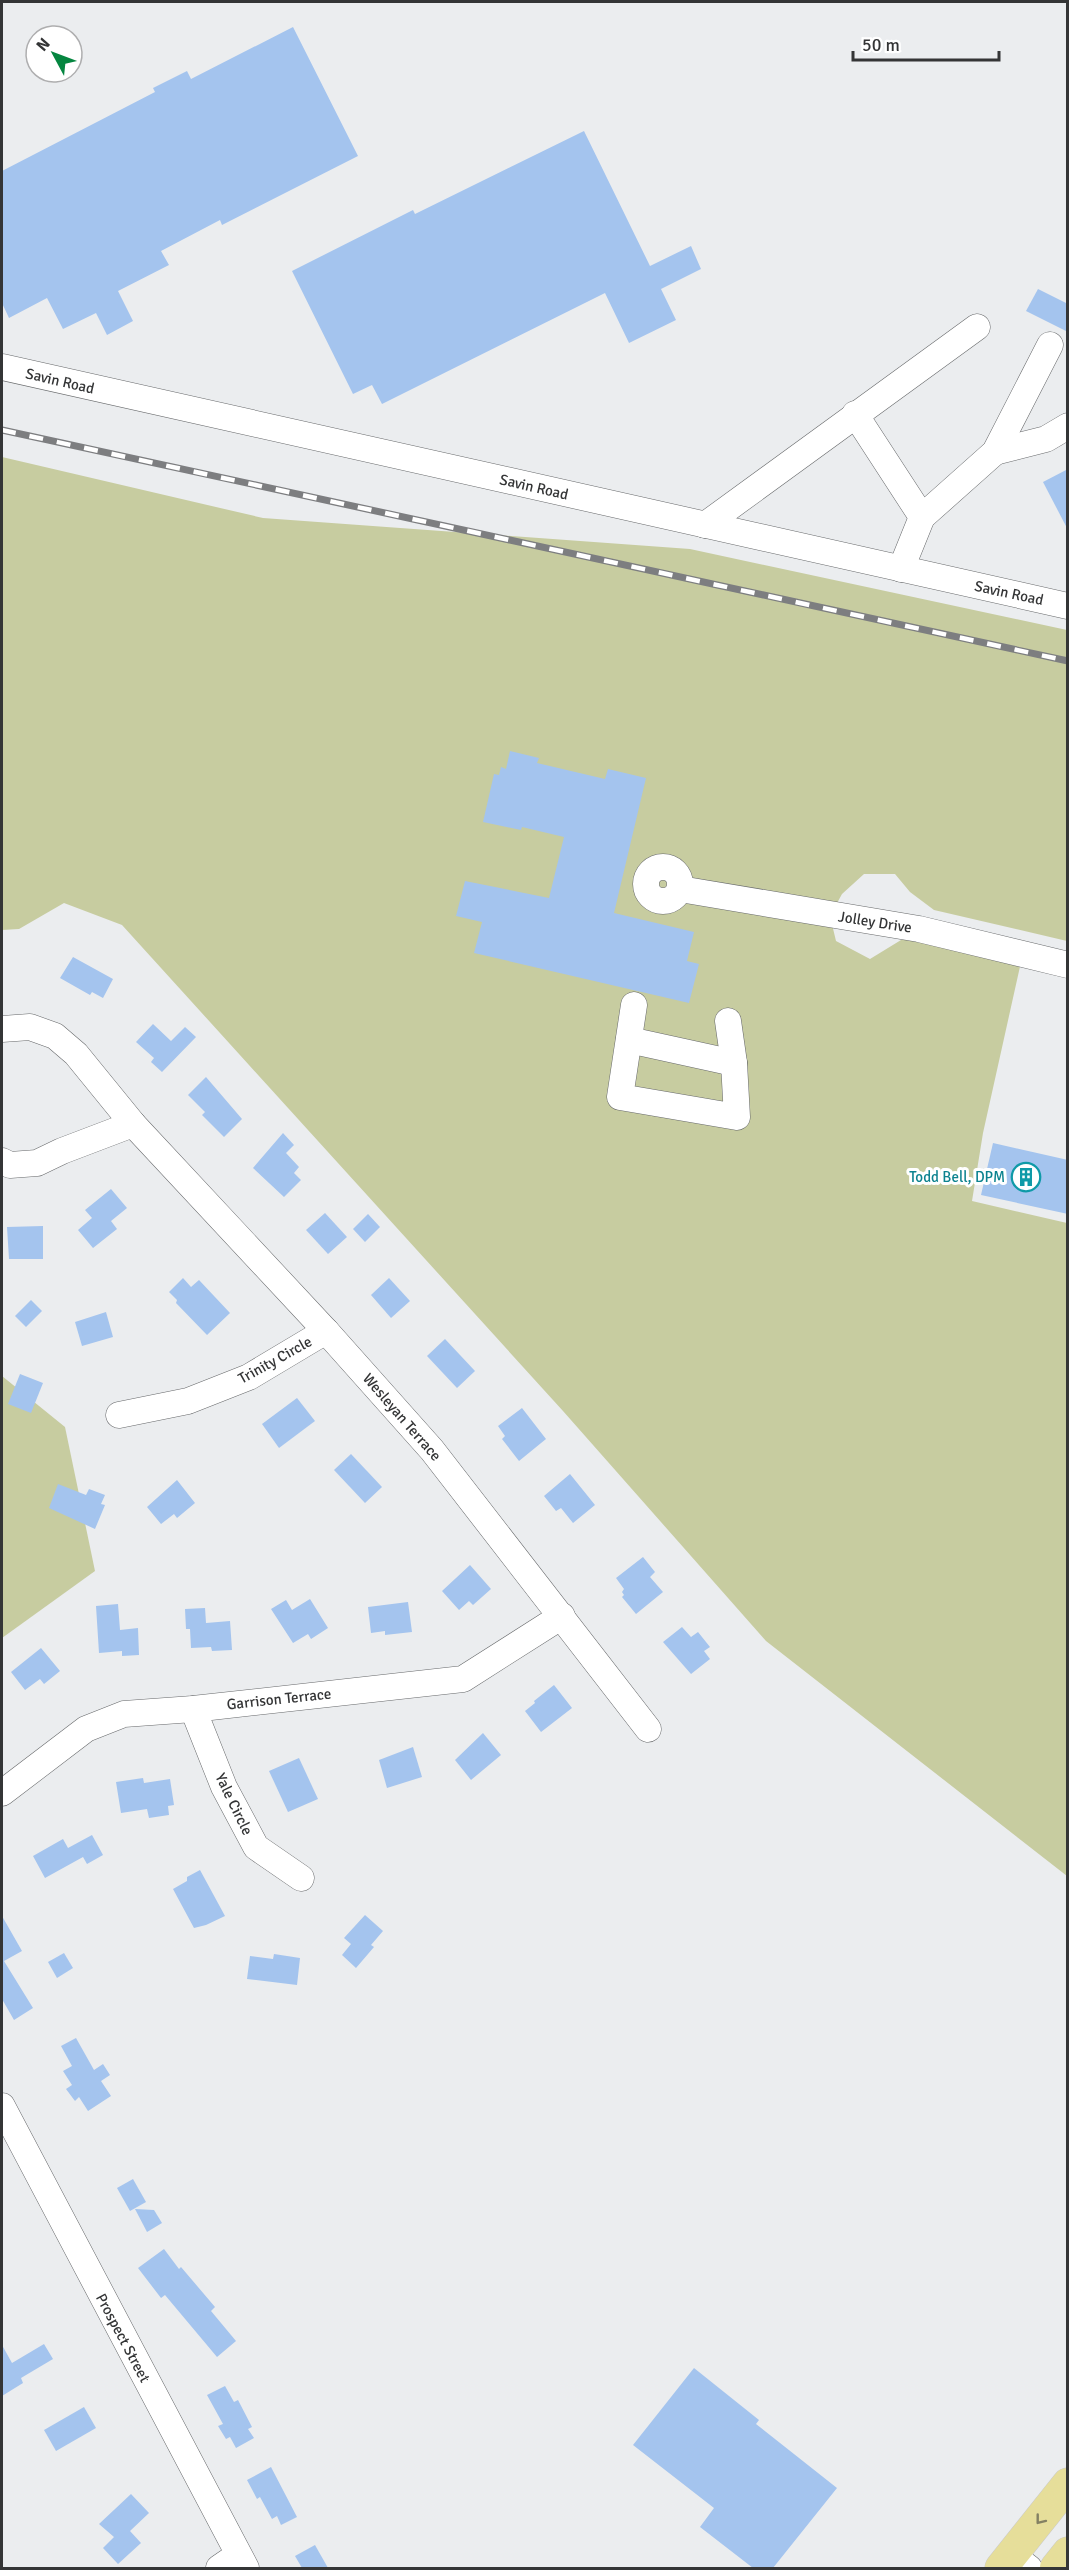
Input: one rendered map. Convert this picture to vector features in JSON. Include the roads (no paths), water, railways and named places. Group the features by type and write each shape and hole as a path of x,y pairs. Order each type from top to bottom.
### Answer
{"main road":[{"path":"1014,2564 1068,2484"},
{"path":"1056,2568 1068,2553"}],"street":[{"path":"705,525 977,327"},
{"path":"901,569 922,517 995,452 1050,345"},
{"name":"Savin Road","path":"2,368 1068,606"},
{"path":"855,414 922,517"},
{"path":"995,452 1046,439 1068,426"},
{"name":"Jolley Drive","path":"680,889 919,929 1068,965"},
{"path":"634,1005 620,1097 737,1117 734,1063 728,1021"},
{"name":"Wesleyan Terrace","path":"2,1029 30,1027 55,1036 76,1054 133,1124 326,1331 432,1450 648,1729"},
{"path":"628,1040 734,1063"},
{"path":"2,1161 10,1164 38,1163 62,1151 133,1124"},
{"name":"Trinity Circle","path":"119,1415 188,1401 249,1377 326,1331"},
{"name":"Garrison Terrace","path":"2,1793 86,1730 124,1714 193,1709 463,1679 562,1616"},
{"name":"Yale Circle","path":"193,1709 224,1787 256,1847 301,1878"},
{"name":"Prospect Street","path":"2,2106 234,2564"}],"railway":[{"path":"2,430 1068,661"}],"place":[{"name":"Todd Bell, DPM","path":"1026,1177"}]}
